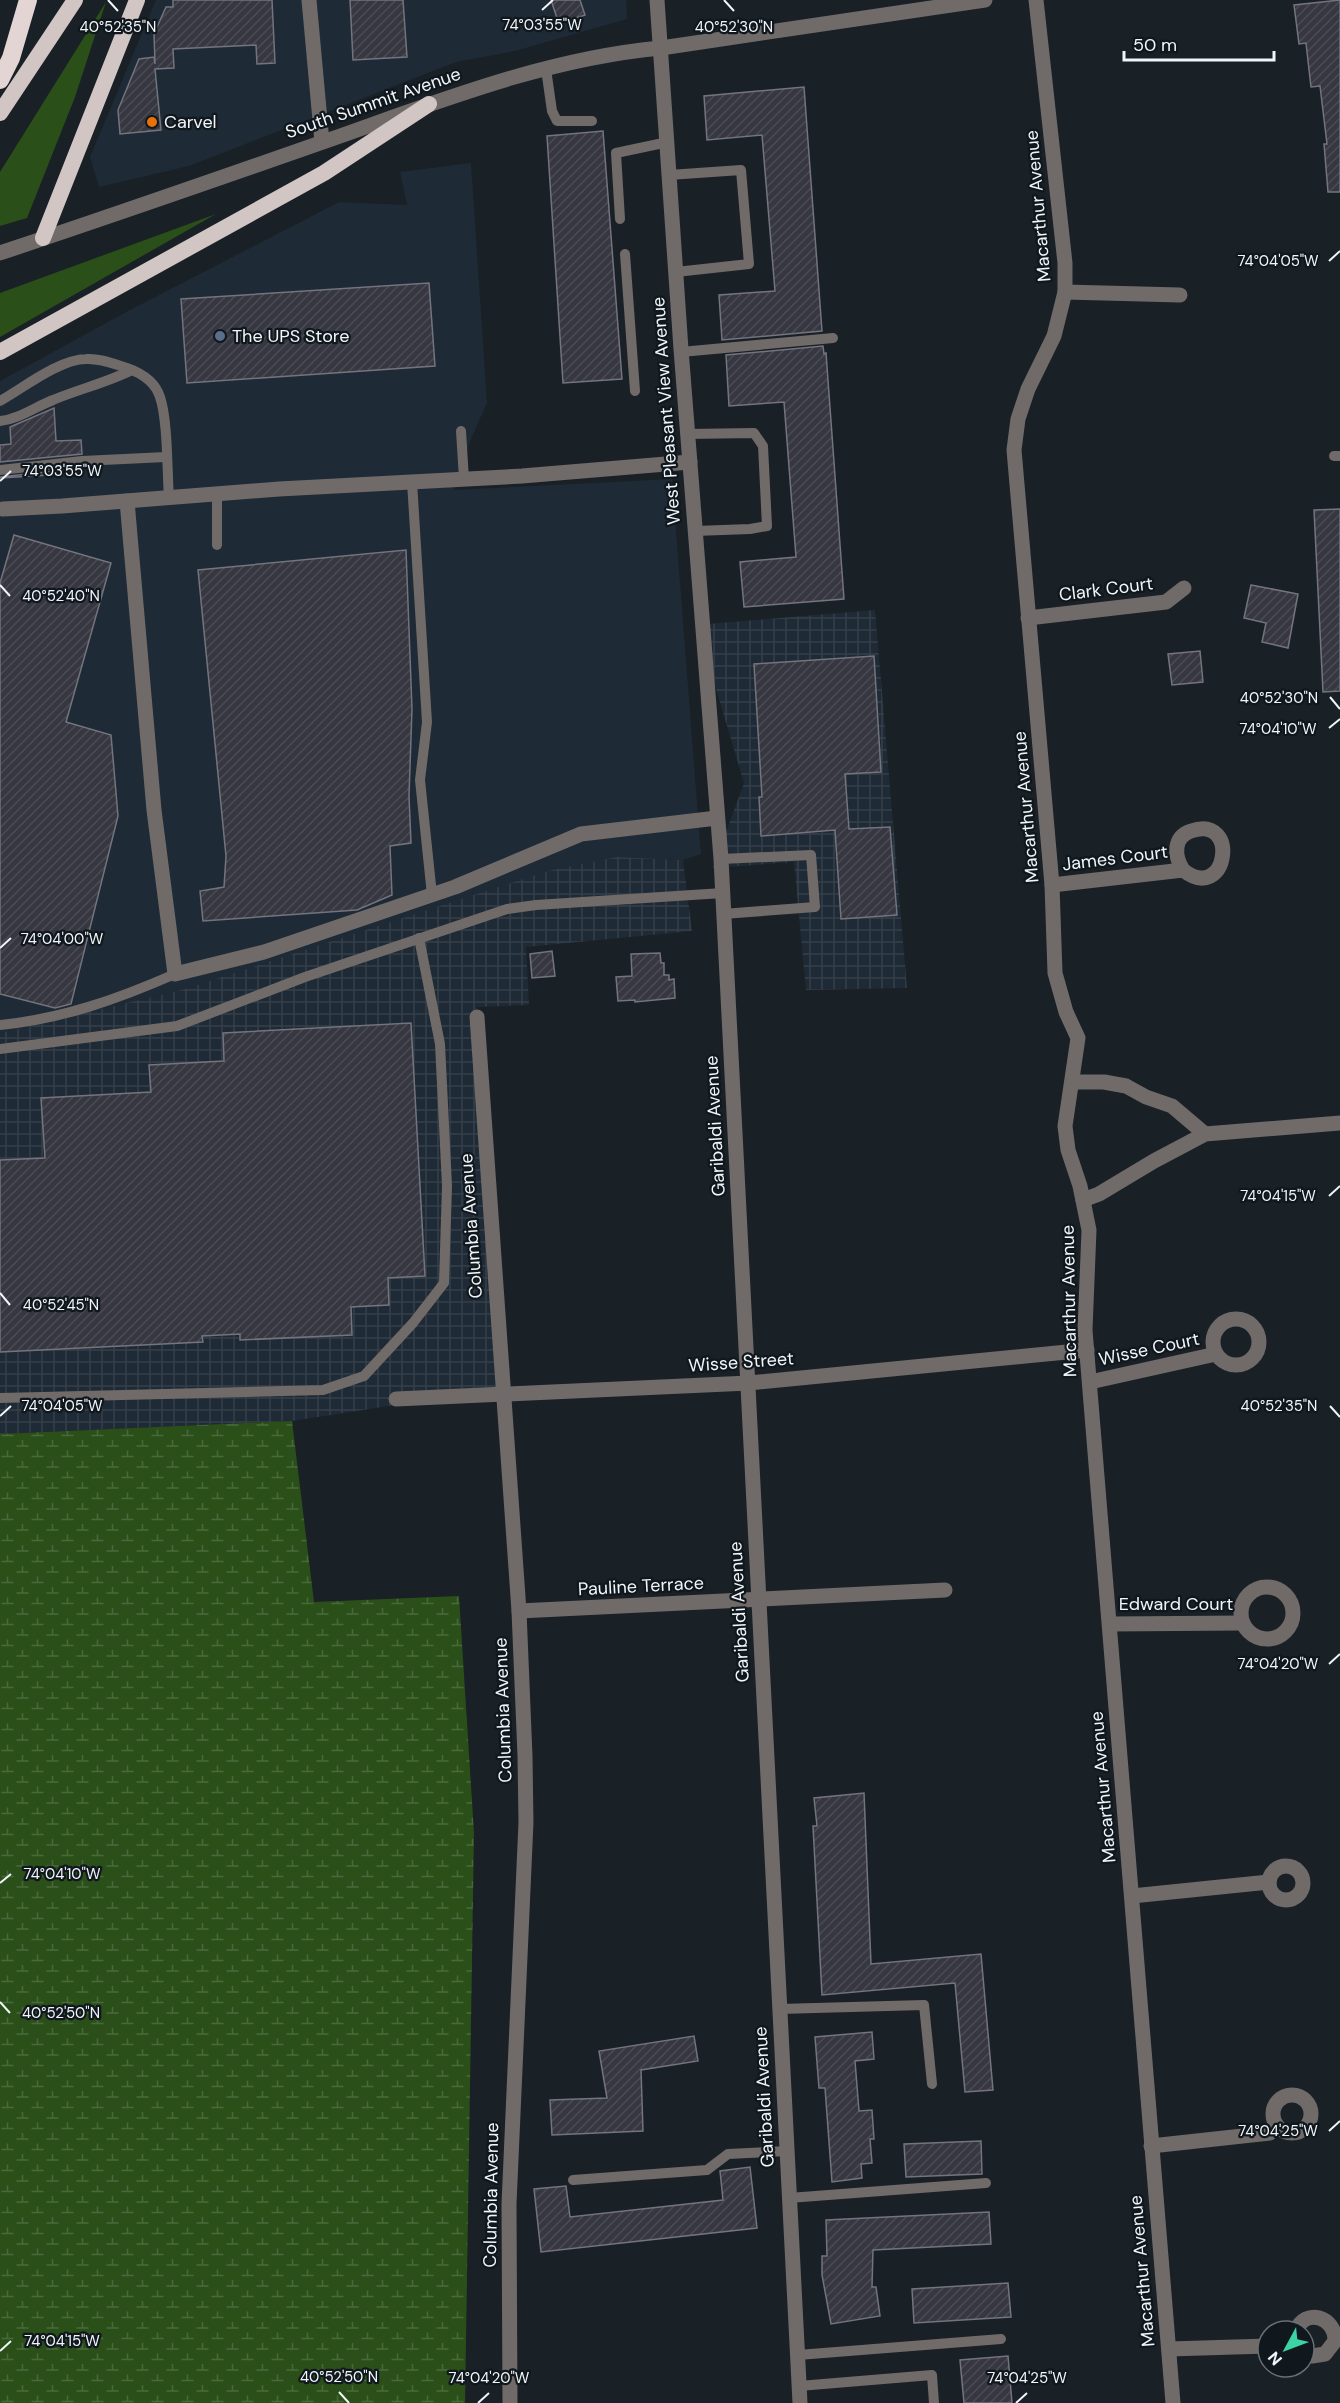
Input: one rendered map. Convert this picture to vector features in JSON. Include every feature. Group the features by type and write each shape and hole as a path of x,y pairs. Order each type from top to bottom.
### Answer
{"highway":[{"path":"0,80 11,58 28,0"},
{"path":"0,113 75,0"},
{"path":"43,238 137,0"},
{"path":"0,352 324,173 429,104"}],"street":[{"path":"309,0 322,142"},
{"name":"West Pleasant View Avenue","path":"657,0 687,434 717,818"},
{"name":"South Summit Avenue","path":"0,254 429,104 546,69 613,53 770,33 917,5 985,0"},
{"name":"Macarthur Avenue","path":"1036,0 1065,263 1065,292 1054,336 1024,399 1018,419 1014,450 1052,885 1055,973 1066,1012 1078,1038 1065,1126 1068,1150 1083,1200 1089,1230 1087,1350 1173,2403"},
{"path":"1065,292 1180,295"},
{"path":"1,513 217,494 690,462"},
{"path":"127,501 154,810 175,975 264,951 432,895 581,834 717,818"},
{"name":"Clark Court","path":"1028,618 1166,602 1184,588"},
{"name":"Garibaldi Avenue","path":"717,818 749,1383 800,2403"},
{"name":"James Court","path":"1052,885 1182,870"},
{"name":"Columbia Avenue","path":"477,1017 519,1611 526,1822 510,2139 510,2403"},
{"path":"1073,1082 1104,1082 1126,1086 1146,1097 1172,1106 1205,1134"},
{"path":"1083,1200 1099,1194 1205,1134 1340,1123"},
{"name":"Wisse Street","path":"396,1399 749,1383 1087,1350"},
{"name":"Wisse Court","path":"1090,1382 1216,1354"},
{"name":"Pauline Terrace","path":"519,1611 945,1590"},
{"name":"Edward Court","path":"1110,1624 1243,1623"},
{"path":"1132,1896 1269,1882"},
{"path":"1151,2146 1270,2133 1277,2126"},
{"path":"1309,2319 1313,2317 1325,2319 1333,2328 1335,2341 1332,2347 1325,2354 1316,2355"},
{"path":"1168,2349 1256,2346"}],"lane":[{"path":"546,69 555,118 562,122 592,121"},
{"path":"620,219 616,153 668,142"},
{"path":"669,175 741,170 749,264 676,272"},
{"path":"625,254 635,391"},
{"path":"681,352 833,338"},
{"path":"0,401 57,368 86,358 132,370 150,380 160,397 169,498"},
{"path":"0,421 9,420 53,400 110,381 132,370"},
{"path":"461,431 464,479"},
{"path":"687,434 754,433 763,446 767,526 750,529 695,531"},
{"path":"0,470 82,461 166,457"},
{"path":"412,482 427,722 420,780 432,895"},
{"path":"217,494 218,546"},
{"path":"721,858 811,855 815,907 723,914"},
{"path":"0,1049 177,1026 304,977 490,914 526,906 723,893"},
{"path":"0,1398 324,1390 364,1376 413,1323 444,1283 447,1186 440,1044 419,938"},
{"path":"0,1025 65,1014 121,997 175,975"},
{"path":"779,2009 924,2005 932,2084"},
{"path":"573,2180 707,2170 728,2154 787,2151"},
{"path":"789,2198 986,2183"},
{"path":"798,2355 1001,2339"},
{"path":"799,2386 932,2375 934,2403"}],"shaded area":[{"path":"156,0 626,0 627,19 515,51 456,62 189,166 99,187 90,157"},
{"path":"471,163 487,403 471,439 454,490 672,479 701,854 683,860 617,857 185,989 0,1033 0,381 128,311 339,202 407,205 400,172"},
{"path":"875,610 907,988 806,990 794,862 713,868 744,783 697,625"},
{"path":"617,857 683,860 692,931 526,947 529,1005 477,1007 498,1389 292,1421 0,1434 0,1033 185,989 548,871"}],"green space":[{"path":"106,2 75,97 27,218 0,226 0,172"},
{"path":"216,214 0,337 0,293"},
{"path":"292,1421 314,1602 459,1596 474,1833 465,2403 0,2403 0,1434"}],"building":[{"path":"173,0 272,0 275,63 257,64 256,45 173,49 174,68 155,69 161,130 120,134 118,110 139,59 154,57 155,64 154,34 166,7 173,7"},
{"path":"350,0 403,0 407,57 353,60"},
{"path":"551,0 580,0 585,15 559,24"},
{"path":"1340,0 1340,192 1328,192 1324,144 1327,144 1320,86 1311,87 1306,43 1299,44 1294,5"},
{"path":"804,87 822,331 722,340 719,295 775,291 762,135 707,140 704,96"},
{"path":"603,131 622,379 563,383 547,136"},
{"path":"429,283 435,366 187,383 181,299"},
{"path":"823,346 824,354 826,353 844,599 744,607 740,562 796,557 784,402 729,406 726,355"},
{"path":"54,408 56,441 81,440 82,454 0,462 0,445 11,444 10,427"},
{"path":"83,468 83,473 0,478 0,477"},
{"path":"1340,509 1340,691 1323,692 1314,510"},
{"path":"14,535 111,563 66,722 111,735 118,816 71,1004 55,1008 0,994 0,583"},
{"path":"406,550 412,709 409,796 411,843 390,846 392,895 357,910 203,921 200,891 224,887 226,856 198,570"},
{"path":"1251,585 1298,594 1288,648 1262,642 1266,623 1244,618"},
{"path":"1200,651 1203,682 1172,685 1168,654"},
{"path":"874,656 881,772 845,774 849,829 890,827 897,915 841,919 835,830 761,836 759,797 762,797 754,664"},
{"path":"552,951 555,976 532,978 530,954"},
{"path":"660,953 661,963 664,963 664,975 669,975 669,980 674,979 675,998 635,1002 635,1000 618,1001 616,977 632,976 631,954"},
{"path":"411,1023 425,1276 388,1278 389,1305 351,1307 352,1335 240,1340 240,1334 202,1336 203,1342 0,1352 0,1160 45,1158 41,1098 151,1092 149,1065 224,1061 223,1033"},
{"path":"864,1793 871,1964 981,1954 993,2090 965,2092 955,1983 822,1995 813,1826 817,1826 814,1798"},
{"path":"872,2032 874,2059 855,2061 859,2111 872,2110 874,2139 870,2139 872,2163 861,2164 862,2178 832,2182 825,2088 819,2088 815,2037"},
{"path":"694,2036 698,2061 641,2070 643,2131 552,2135 550,2100 607,2098 599,2051"},
{"path":"981,2141 982,2174 906,2177 904,2144"},
{"path":"750,2167 757,2228 541,2252 534,2189 566,2186 570,2217 723,2200 720,2171"},
{"path":"989,2212 991,2244 873,2250 872,2287 876,2287 880,2316 831,2324 822,2275 822,2256 827,2256 826,2220"},
{"path":"1008,2283 1011,2317 914,2323 912,2289"},
{"path":"1008,2356 1012,2403 964,2403 960,2360"}],"place":[{"name":"Carvel","path":"152,122"},
{"name":"The UPS Store","path":"220,336"}]}
